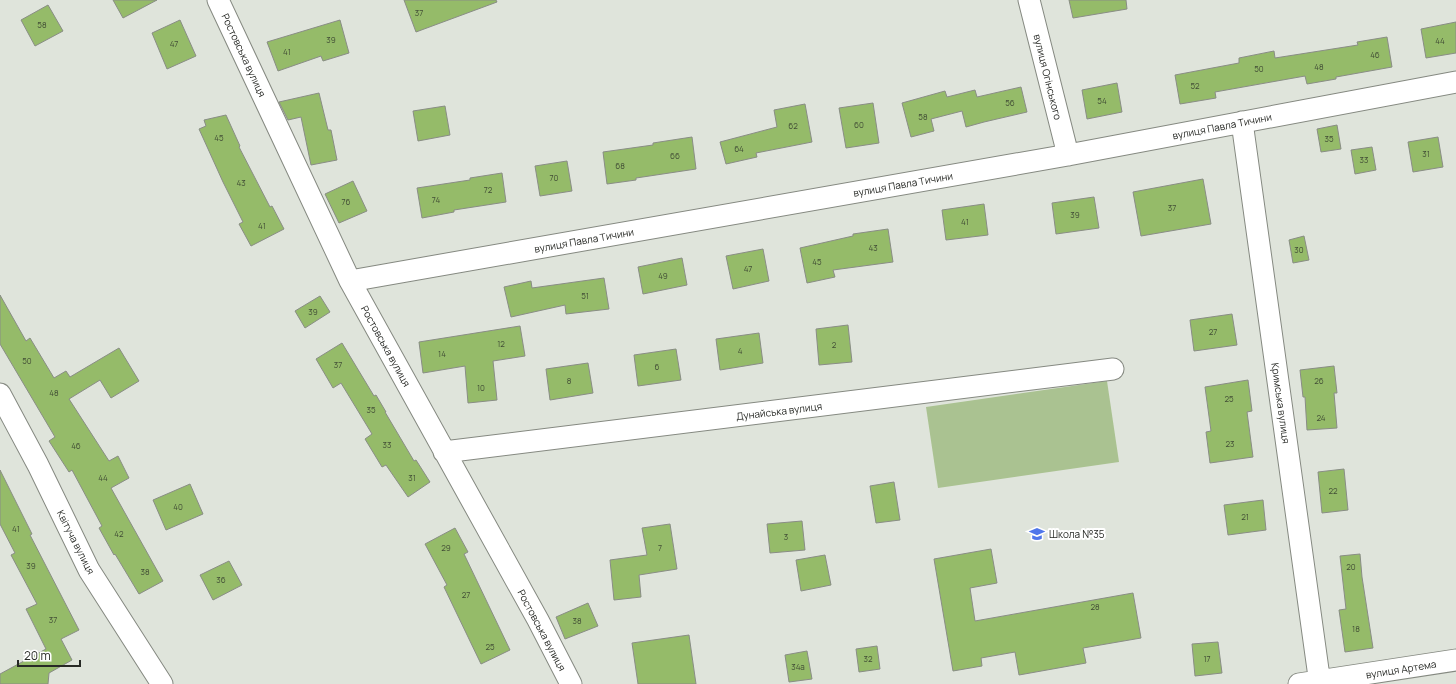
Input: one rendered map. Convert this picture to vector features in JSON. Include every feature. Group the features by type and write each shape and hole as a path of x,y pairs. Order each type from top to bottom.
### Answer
{"street":[{"name":"Ростовська вулиця","path":"218,0 350,281 538,620 571,684"},
{"name":"вулиця Огінського","path":"1029,0 1068,155"},
{"name":"вулиця Павла Тичини","path":"350,281 1068,155 1456,82"},
{"name":"Кримська вулиця","path":"1242,122 1320,682"},
{"name":"Дунайська вулиця","path":"444,452 1113,369"},
{"name":"Квітуча вулиця","path":"0,394 38,465 89,570 162,684"},
{"name":"вулиця Артема","path":"1298,684 1320,682 1456,660"}],"green space":[{"path":"1107,381 1119,462 938,488 926,407"}],"building":[{"path":"113,0 157,0 123,18"},
{"path":"404,0 496,0 497,2 416,32"},
{"path":"1069,0 1126,0 1127,9 1073,18"},
{"path":"48,5 63,31 35,46 21,20"},
{"path":"180,20 196,56 167,69 152,33"},
{"path":"340,20 349,53 323,61 321,56 278,71 267,42"},
{"path":"1456,22 1456,53 1426,58 1421,29"},
{"path":"1387,37 1392,67 1307,84 1305,76 1215,92 1216,98 1180,104 1175,75 1239,63 1239,58 1274,51 1275,58 1358,45 1357,42"},
{"path":"1117,83 1122,112 1087,119 1082,90"},
{"path":"1021,87 1027,112 966,127 962,111 931,119 934,131 911,137 902,103 945,91 947,97 975,90 977,97"},
{"path":"319,93 328,130 331,130 337,160 311,165 301,117 288,120 279,102"},
{"path":"873,103 879,143 846,148 839,108"},
{"path":"805,104 812,142 756,153 757,157 726,164 720,142 777,127 774,110"},
{"path":"445,106 450,135 418,141 413,111"},
{"path":"226,115 240,146 239,147 270,207 272,206 284,229 251,246 239,224 243,222 199,129 206,126 204,120"},
{"path":"1337,125 1341,149 1321,152 1317,129"},
{"path":"692,137 696,169 607,184 603,152 653,145 653,143"},
{"path":"1438,137 1443,167 1413,172 1408,142"},
{"path":"1372,147 1376,170 1355,174 1351,150"},
{"path":"567,161 572,191 540,196 535,166"},
{"path":"502,173 506,202 454,210 454,212 422,218 417,188 470,180 470,178"},
{"path":"1203,179 1211,224 1141,236 1133,192"},
{"path":"353,181 367,211 339,223 325,194"},
{"path":"1094,197 1099,228 1056,234 1052,203"},
{"path":"984,204 988,235 946,240 942,210"},
{"path":"888,229 893,262 833,270 835,277 807,283 800,248 853,236 853,234"},
{"path":"1304,236 1309,260 1293,263 1289,240"},
{"path":"763,249 769,281 733,289 726,256"},
{"path":"682,258 687,285 643,294 638,267"},
{"path":"604,278 609,309 566,314 565,305 511,317 504,287 531,281 532,288"},
{"path":"0,295 26,341 30,338 54,378 66,371 70,377 119,348 139,381 111,398 100,380 69,399 109,461 118,456 129,478 111,488 163,581 139,594 99,528 102,526 72,470 69,472 49,441 55,437 0,344"},
{"path":"320,296 330,312 305,328 295,311"},
{"path":"1232,314 1237,345 1194,351 1190,320"},
{"path":"848,325 852,362 819,365 816,329"},
{"path":"520,326 525,356 493,361 497,400 468,403 465,366 423,373 419,342"},
{"path":"759,333 763,363 720,370 716,339"},
{"path":"342,343 374,396 376,395 414,461 416,460 430,482 408,497 386,465 382,467 365,439 372,434 341,383 333,388 316,359"},
{"path":"676,349 681,380 638,386 634,355"},
{"path":"588,363 593,393 550,400 546,369"},
{"path":"1334,366 1337,393 1334,393 1337,428 1307,430 1305,397 1303,397 1300,370"},
{"path":"1248,380 1252,411 1247,412 1253,457 1210,463 1206,432 1211,431 1205,387"},
{"path":"1344,469 1348,510 1322,513 1318,472"},
{"path":"0,470 32,534 30,535 79,630 61,639 72,660 49,673 48,684 0,684 0,674 46,649 26,609 37,604 11,555 15,553 0,524"},
{"path":"894,482 900,520 876,523 870,486"},
{"path":"190,484 203,514 166,530 153,500"},
{"path":"1263,500 1266,530 1228,535 1224,505"},
{"path":"802,521 805,550 770,553 767,524"},
{"path":"670,524 677,569 639,575 641,597 614,600 610,560 647,555 642,528"},
{"path":"455,528 468,552 464,554 510,650 481,664 444,587 447,585 425,544"},
{"path":"991,549 997,583 970,588 975,621 1133,593 1141,638 1083,648 1086,663 1019,675 1015,652 981,658 982,666 953,671 934,559"},
{"path":"1360,554 1373,648 1345,652 1339,610 1346,609 1340,556"},
{"path":"825,555 831,585 801,591 796,560"},
{"path":"229,561 242,585 213,600 200,575"},
{"path":"588,603 598,626 565,639 556,617"},
{"path":"689,635 696,684 638,684 632,643"},
{"path":"1218,642 1222,673 1195,676 1192,644"},
{"path":"877,646 880,669 859,672 856,649"},
{"path":"807,651 812,679 789,682 785,655"}],"place":[{"name":"Школа №35","path":"1037,534"}]}
